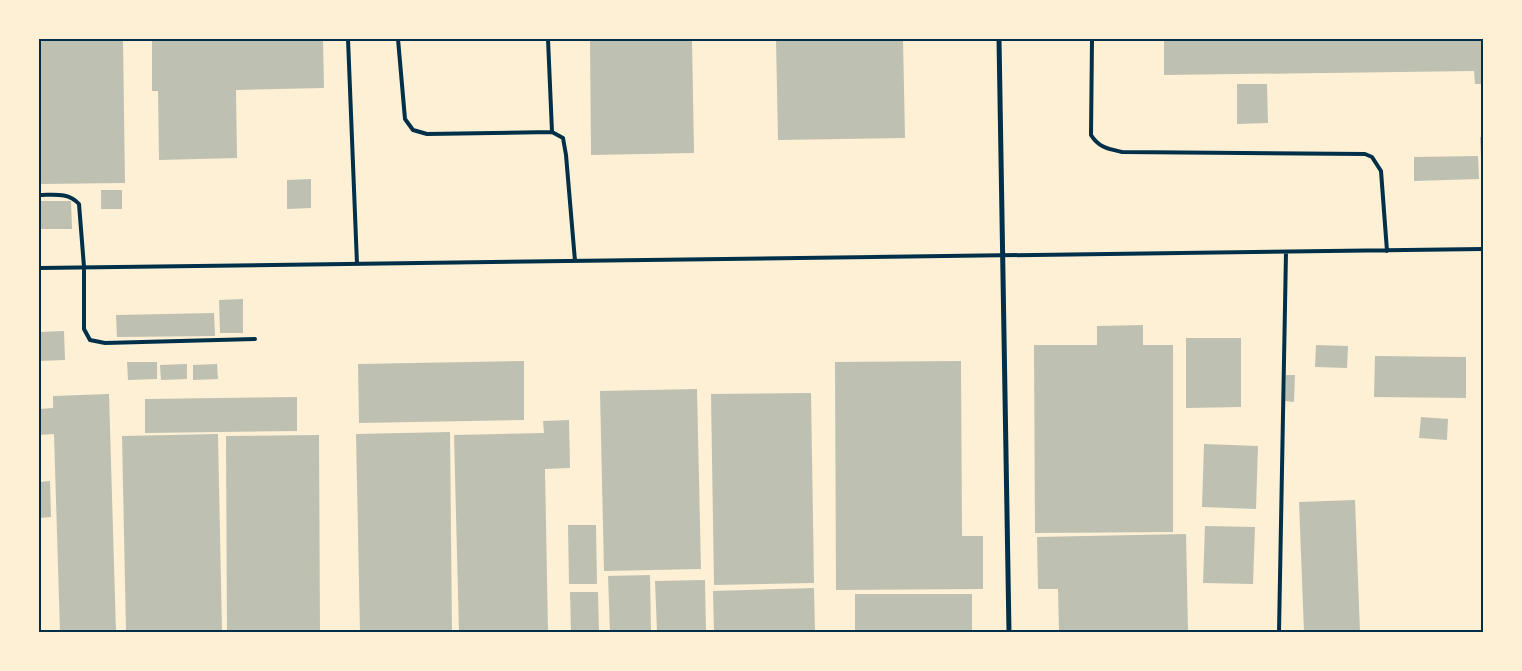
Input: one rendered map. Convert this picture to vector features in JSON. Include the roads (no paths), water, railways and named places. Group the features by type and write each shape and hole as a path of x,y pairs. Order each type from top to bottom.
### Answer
{"street":[{"path":"999,39 1009,632"}],"lane":[{"path":"348,39 357,264"},
{"path":"398,39 405,119 413,130 427,134 552,132 563,138 575,261"},
{"path":"548,39 552,132"},
{"path":"1092,39 1092,135 1096,143 1104,148 1122,152 1365,154 1372,157 1381,171 1387,250"},
{"path":"39,195 63,195 74,198 79,204 84,267 84,329 90,340 105,344 255,339"},
{"path":"39,268 1483,249"},
{"path":"1279,632 1286,252"}]}
